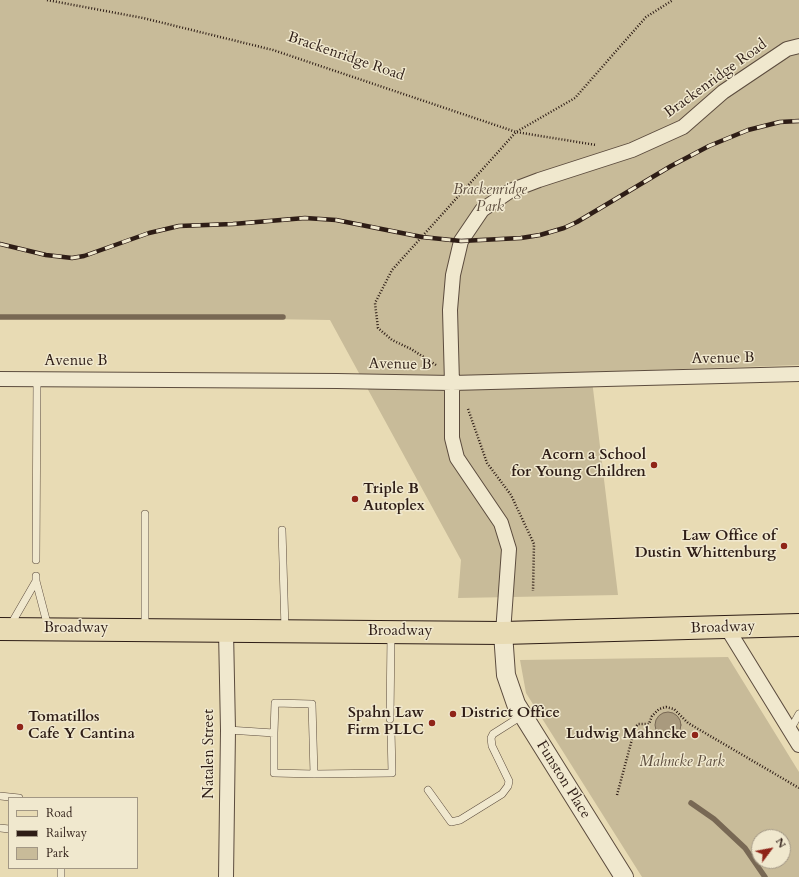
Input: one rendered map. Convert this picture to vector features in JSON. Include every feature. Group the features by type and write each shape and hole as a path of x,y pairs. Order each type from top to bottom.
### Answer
{"main road":[{"name":"Broadway","path":"5,629 503,633 799,626"}],"street":[{"name":"Brackenridge Road","path":"503,633 509,549 501,523 457,458 452,438 450,310 453,275 461,241 482,210 510,191 632,150 683,127 723,92 786,49 799,46"},
{"name":"Avenue B","path":"0,379 329,380 452,383 799,374"},
{"path":"726,628 799,745"},
{"name":"Natalen Street","path":"226,631 228,730 226,877"},
{"name":"Funston Place","path":"503,633 506,676 516,704 624,877"}],"lane":[{"path":"36,560 37,379"},
{"path":"145,514 145,630"},
{"path":"282,530 285,631"},
{"path":"5,629 36,579 48,629"},
{"path":"390,719 391,632"},
{"path":"314,774 312,704 275,703 274,773 314,774 392,773 391,730"},
{"path":"790,730 799,714"},
{"path":"428,790 451,822 460,820 502,794 508,786 509,781 492,746 491,738 493,734 523,715"},
{"path":"228,730 274,733"}],"path":[{"name":"Brackenridge Road","path":"47,0 143,18 273,50 516,132 601,146"},
{"path":"466,402 487,463 511,495 534,544 533,591"},
{"path":"617,795 635,728 638,724 650,724 652,716 659,709 666,707 674,709 688,723 799,788"}],"green space":[{"name":"Brackenridge Park","path":"0,0 799,0 799,365 591,372 618,595 458,598 461,560 330,320 0,315"},
{"name":"Mahncke Park","path":"728,657 799,772 799,877 642,877 526,693 520,660"}],"shaded area":[{"path":"668,712 677,716 681,725 677,734 668,738 659,734 655,725 659,716"}],"waterway":[{"path":"0,317 283,317"},
{"path":"691,803 714,819 745,848 765,877"}],"railway":[{"path":"0,244 46,255 72,258 84,256 149,233 179,226 233,224 305,218 336,220 422,237 461,241 521,238 540,235 564,228 577,222 671,166 709,146 748,130 780,122 799,121"}],"place":[{"name":"Acorn a School for Young Children","path":"654,465"},
{"name":"Triple B Autoplex","path":"355,499"},
{"name":"Law Office of Dustin Whittenburg","path":"784,546"},
{"name":"District Office","path":"453,714"},
{"name":"Spahn Law Firm PLLC","path":"432,723"},
{"name":"Tomatillos Cafe Y Cantina","path":"20,727"},
{"name":"Ludwig Mahncke","path":"695,735"}]}
